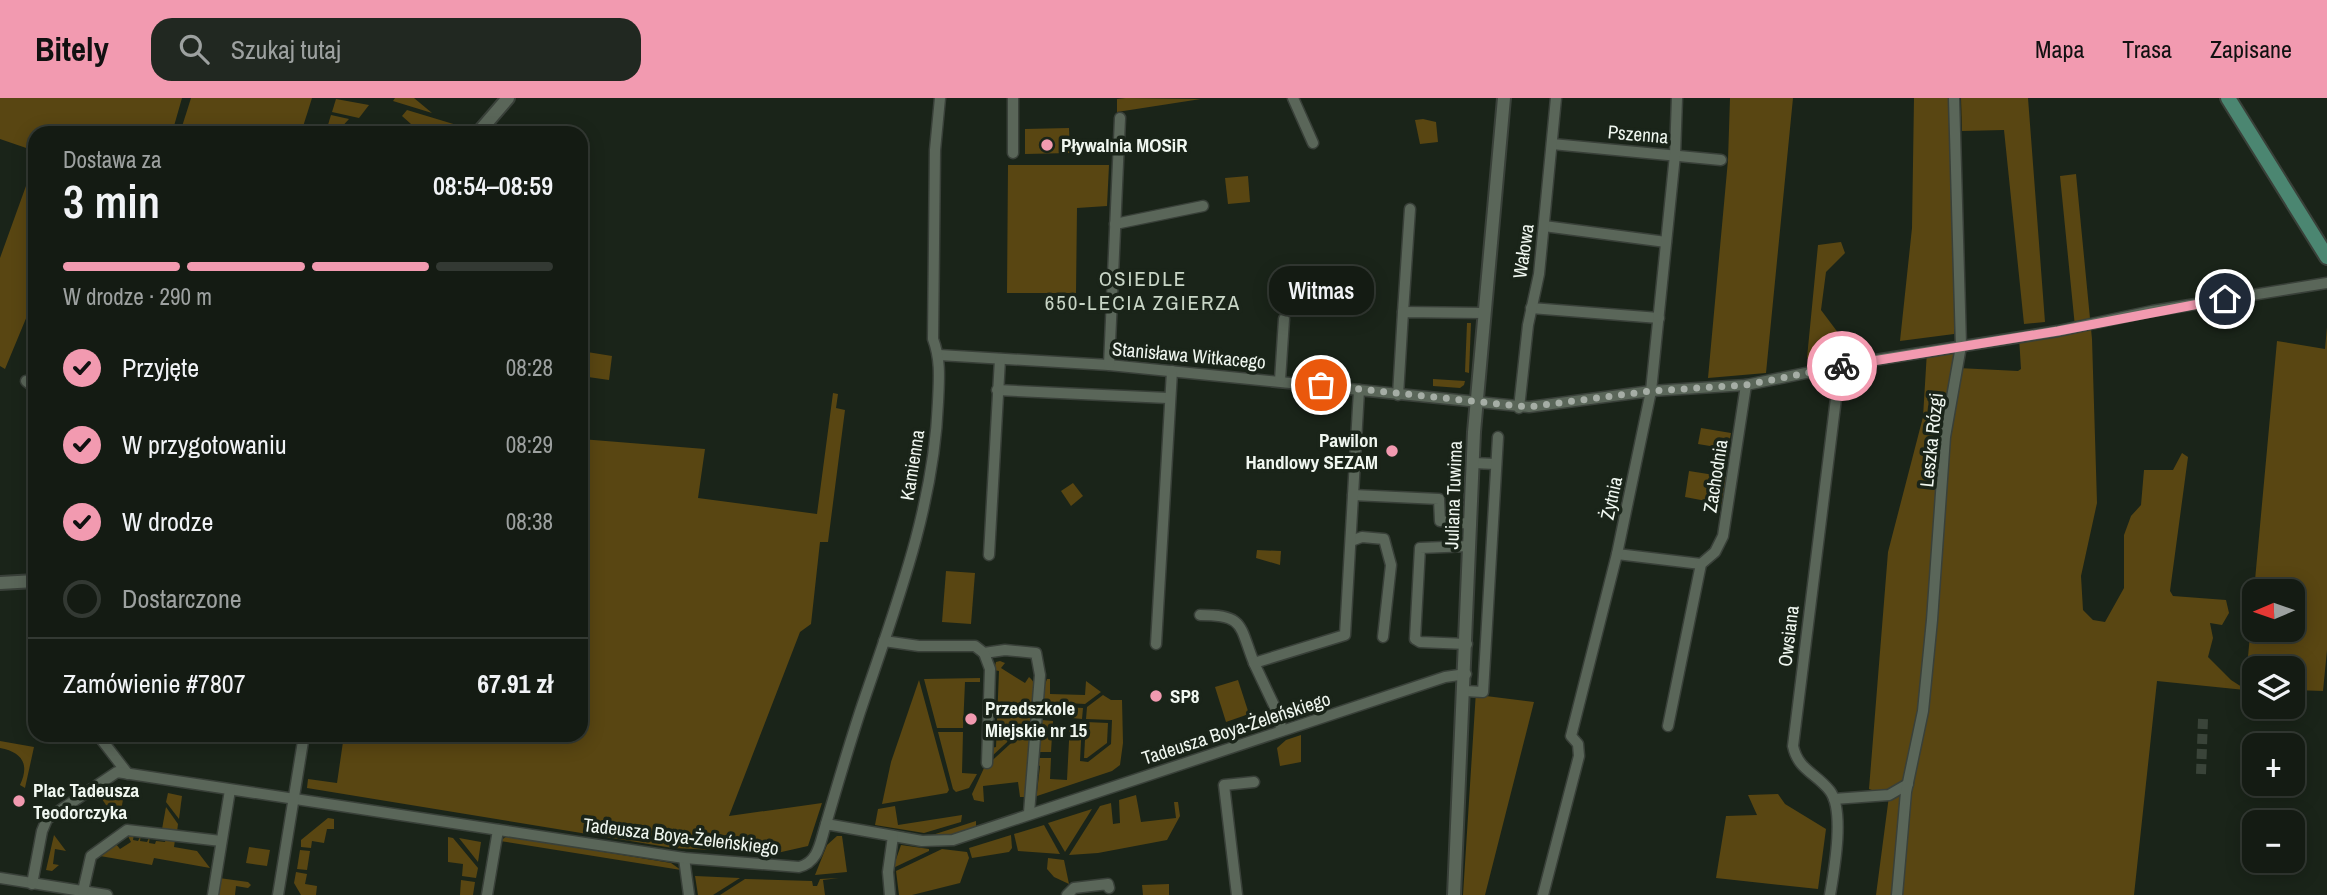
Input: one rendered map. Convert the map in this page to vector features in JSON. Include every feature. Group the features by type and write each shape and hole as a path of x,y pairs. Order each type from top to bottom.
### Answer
{"main road":[{"path":"2230,99 2327,257"}],"street":[{"path":"484,126 508,98"},
{"name":"Kamienna","path":"826,824 917,535 930,475 937,417 939,355 933,339 935,150 940,98"},
{"path":"1013,98 1013,153"},
{"path":"1293,98 1313,143"},
{"name":"Juliana Tuwima","path":"1454,895 1466,674 1476,403 1504,98"},
{"name":"Wałowa","path":"1519,408 1544,226 1556,98"},
{"name":"Żytnia","path":"1543,895 1579,755 1578,744 1571,736 1617,554 1651,391 1675,155 1677,98"},
{"name":"Leszka Rózgi","path":"1897,895 1908,784 1923,711 1939,549 1945,437 1961,346 1954,98"},
{"path":"1109,365 1120,118"},
{"name":"Pszenna","path":"1552,144 1721,160"},
{"path":"1115,224 1203,206"},
{"path":"1398,395 1410,209"},
{"path":"1544,226 1666,242"},
{"name":"Stanisława Witkacego","path":"939,355 1109,365 1280,380 1519,408 1651,391 1746,385 1840,366 2327,283"},
{"path":"1531,307 1659,318"},
{"path":"1404,312 1484,313"},
{"path":"1280,380 1284,319"},
{"path":"989,555 1000,359"},
{"name":"Owsiana","path":"1834,799 1829,789 1799,765 1793,746 1840,366"},
{"path":"1156,644 1168,398 1172,371"},
{"name":"Zachodnia","path":"1668,726 1701,564 1715,552 1723,536 1746,385"},
{"path":"998,390 1168,398"},
{"path":"1254,663 1345,635 1359,390"},
{"path":"1465,691 1483,692 1498,437"},
{"path":"1473,463 1496,464"},
{"path":"1353,495 1439,499 1440,521 1471,524"},
{"path":"1350,541 1362,537 1384,539 1391,565 1383,638"},
{"path":"1467,644 1420,642 1415,639 1420,548 1470,547"},
{"path":"1617,554 1701,564"},
{"path":"0,583 28,581"},
{"path":"1200,615 1228,615 1238,622 1280,718 1282,731"},
{"path":"884,641 919,646 975,646 984,653 990,670 987,763"},
{"path":"984,653 1033,652 1038,658 1029,813"},
{"name":"Tadeusza Boya-Żeleńskiego","path":"32,884 47,819 111,773 684,858 799,867 810,864 826,824 893,836 946,841 1445,677 1466,674"},
{"path":"103,742 128,774"},
{"path":"278,895 303,742"},
{"path":"1237,895 1224,785 1254,782"},
{"path":"1830,895 1835,852 1834,799 1889,795 1908,784"},
{"path":"213,895 230,790"},
{"path":"83,891 91,856 131,829 221,841"},
{"path":"487,895 498,830"},
{"path":"890,895 887,872 893,836"},
{"path":"684,858 689,895"},
{"path":"0,878 107,895"},
{"path":"1067,895 1074,888 1108,884 1109,888"}],"shaded area":[{"path":"0,98 182,98 174,126 28,126 28,149 0,139"},
{"path":"191,98 312,98 303,126 182,126"},
{"path":"395,98 414,98 432,113 393,101"},
{"path":"1126,98 1201,99 1117,112 1117,99"},
{"path":"1730,98 1793,98 1766,373 1708,378 1728,160"},
{"path":"1914,98 1948,98 1955,233 1954,334 1900,341 1912,228"},
{"path":"1961,98 2028,98 2045,322 2024,324 2004,130 1962,131"},
{"path":"336,99 369,105 359,118 332,112"},
{"path":"407,110 460,126 409,126 411,124 402,116"},
{"path":"331,115 349,119 343,126 328,126"},
{"path":"1415,120 1436,122 1438,142 1420,144"},
{"name":"Pływalnia MOSiR","path":"1069,128 1070,153 1025,154 1025,129"},
{"path":"1008,165 1109,165 1107,206 1077,208 1076,293 1007,293"},
{"path":"2076,174 2092,339 2097,503 2081,576 2083,610 2093,620 2105,622 2124,588 2124,535 2131,516 2141,505 2144,470 2173,470 2182,453 2188,457 2170,591 2173,596 2226,600 2229,613 2222,625 2210,623 2213,638 2208,657 2242,690 2157,681 2134,895 1876,895 1889,796 1869,789 1888,552 1923,417 1927,351 1961,346 1958,368 2018,371 2021,369 2019,337 2075,327 2060,176"},
{"path":"1248,176 1250,202 1228,204 1225,178"},
{"path":"28,180 28,317 5,369 0,366 0,258"},
{"path":"1841,242 1845,253 1826,272 1821,310 1839,334 1844,351 1807,358 1818,245"},
{"path":"1467,323 1471,323 1469,373 1465,372"},
{"path":"2327,327 2327,650 2323,691 2305,690 2305,656 2248,656 2249,642 2305,642 2305,579 2255,579 2277,341 2325,349"},
{"path":"588,352 612,356 609,380 588,377"},
{"path":"1433,379 1465,381 1460,388 1433,386"},
{"path":"833,393 838,394 836,408 845,410 828,542 820,542 811,624 800,632 729,816 822,803 808,846 777,853 673,848 307,788 308,779 337,783 343,742 588,742 588,440 705,449 698,498 817,514"},
{"path":"1701,428 1731,433 1728,449 1698,444"},
{"path":"1689,471 1727,477 1722,504 1685,497"},
{"path":"1073,483 1083,496 1071,506 1061,491"},
{"path":"1257,550 1281,551 1280,565 1256,558"},
{"path":"946,571 975,573 971,624 942,622"},
{"path":"996,662 1005,663 1001,668 1025,683 1029,677 1033,681 1036,701 1033,718 991,757 991,748 996,747 999,671 994,670"},
{"path":"980,678 980,682 965,682 963,728 937,728 924,679"},
{"path":"1047,679 1050,679 1050,694 1085,695 1086,681 1101,692 1085,704 1048,702 1040,710"},
{"path":"919,680 949,790 947,793 882,804 891,762"},
{"path":"1238,680 1249,714 1226,722 1215,687"},
{"path":"1476,691 1486,696 1534,702 1485,895 1463,895"},
{"path":"1103,695 1111,700 1122,700 1123,743 1120,765 1112,771 1031,798 1031,794 1037,792 1040,766 1034,763 1035,758 1051,758 1050,779 1067,780 1070,722 1082,722 1080,761 1088,762 1111,744 1112,720 1086,719 1087,707"},
{"path":"1049,706 1083,708 1082,719 1041,715"},
{"path":"1041,720 1053,721 1051,752 1036,752"},
{"path":"1086,722 1108,723 1107,743 1084,758"},
{"path":"1033,723 1025,797 1020,797 1018,782 983,786 984,802 974,800 972,794 984,768"},
{"path":"938,732 963,732 962,773 977,774 969,788 956,792 953,789"},
{"path":"1301,735 1301,762 1280,766 1277,748 1286,740"},
{"path":"0,741 34,747 25,788 20,785 24,771 22,760 14,753 0,748"},
{"path":"119,787 125,788 121,811 106,805 102,799"},
{"path":"168,793 182,796 179,819 166,802"},
{"path":"1778,794 1785,804 1826,829 1818,889 1716,878 1726,816 1757,815 1748,795"},
{"path":"1136,795 1141,822 1176,818 1174,802 1178,802 1180,816 1167,840 1098,853 1069,855 1100,806 1111,803 1113,824 1120,823 1119,800"},
{"path":"895,806 898,825 962,815 961,822 924,833 875,825 878,809"},
{"path":"166,807 178,824 177,832 162,829"},
{"path":"1092,809 1065,852 1048,823"},
{"path":"328,818 334,819 334,829 327,829 324,843 312,841 311,848 301,847 301,840"},
{"path":"976,821 976,827 947,836 926,837"},
{"path":"1044,825 1060,854 1018,851 1014,834"},
{"path":"134,834 133,840 138,841 141,835 140,841 147,842 150,836 149,843 155,844 156,841 165,842 166,838 175,840 174,847 197,851 210,868 154,858 152,865 100,856 116,844 120,849 131,842 128,836"},
{"path":"54,835 66,851 55,849 53,864 59,865 52,871 46,870"},
{"path":"1011,835 1012,848 1009,852 972,858 969,848"},
{"path":"507,836 671,863 681,870 500,841"},
{"path":"837,836 842,836 847,872 815,875 827,845"},
{"path":"448,837 453,838 478,868 476,878 462,876 463,864 448,862"},
{"path":"459,838 481,842 478,862"},
{"path":"901,845 929,849 929,851 893,868"},
{"path":"249,847 270,850 267,866 246,863"},
{"path":"942,849 967,852 969,858 960,883 912,895 899,895 896,871"},
{"path":"300,850 310,851 307,870 297,869"},
{"path":"1048,858 1064,860 1069,884 1054,877 1047,869"},
{"path":"296,872 307,874 305,884 317,886 316,895 301,895 294,883"},
{"path":"695,876 740,878 713,895 698,895"},
{"path":"219,878 248,882 251,885 248,888 236,886 235,895 216,895"},
{"path":"839,878 823,880 825,895 720,895 745,879 812,881 813,886 817,886 820,879"},
{"path":"461,880 475,882 473,895 460,895"},
{"path":"1169,884 1169,895 1143,895 1142,885"}],"tunnel":[{"path":"2201,774 2203,719"}],"way so far":[{"path":"1321,385 1519,408 1651,391 1746,385 1842,366"}],"place":[{"name":"Pływalnia MOSiR","path":"1047,145"},
{"name":"Witmas","path":"1321,385"},
{"name":"Pawilon Handlowy SEZAM","path":"1392,451"},
{"name":"SP8","path":"1156,696"},
{"name":"Przedszkole Miejskie nr 15","path":"971,719"},
{"name":"Plac Tadeusza Teodorczyka","path":"19,801"}],"district":[{"name":"OSIEDLE 650-LECIA ZGIERZA","path":"1143,291"}],"route":[{"path":"1842,366 2058,331 2225,299"}]}
